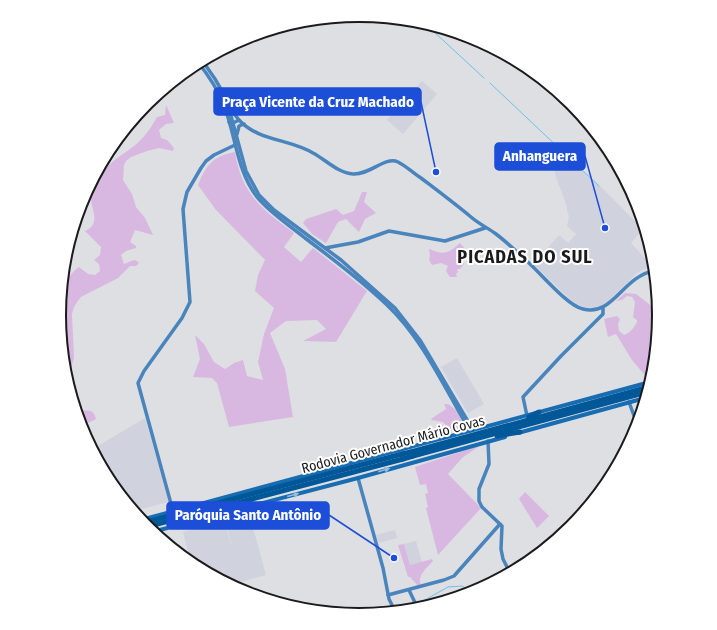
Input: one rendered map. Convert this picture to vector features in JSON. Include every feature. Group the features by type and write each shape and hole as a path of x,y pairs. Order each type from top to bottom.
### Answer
{"highway":[{"name":"Rodovia Governador Mário Covas","path":"412,454 511,424 642,389"},
{"name":"Rodovia Governador Mário Covas","path":"150,521 266,490 403,456 487,439 641,394"},
{"path":"511,424 540,412"},
{"path":"487,439 520,432"},
{"name":"Rodovia Governador Mário Covas","path":"154,525 403,456"},
{"path":"238,494 266,490"},
{"path":"232,511 258,497"}],"main road":[{"path":"205,68 222,91 229,108 246,177 254,193 273,213 335,261 379,298 407,327 430,362 471,431"},
{"path":"205,68 219,94 237,137"},
{"path":"229,108 241,123 264,136 307,149 336,168 346,172 353,174 364,173 388,161 398,162 440,191 485,228 496,234 552,286 575,306 581,309 592,310 603,308 636,278 648,272"},
{"path":"232,124 241,123"},
{"path":"241,123 237,132 237,144 248,175 255,189 263,200 341,260 395,308 409,325 431,359 471,431"},
{"path":"173,511 138,383 182,318 188,306 190,294 183,209 187,192 206,161 214,155 237,144"},
{"path":"325,248 358,242 389,231 445,241 485,228"},
{"path":"528,416 523,397 560,356 603,314 603,308"},
{"path":"147,518 644,384"},
{"path":"520,432 639,399"},
{"path":"629,402 634,415"},
{"path":"160,530 358,478 487,439 490,461 479,489 479,501 482,507 502,526 501,549 508,567"},
{"path":"406,448 410,462"},
{"path":"358,478 383,568 388,595 393,605"},
{"path":"388,595 454,576 500,524"},
{"path":"409,590 415,602"}],"shaded area":[{"path":"422,81 437,94 403,134 387,120"},
{"path":"166,105 174,123 166,124 159,130 161,138 167,140 174,148 173,151 159,148 147,151 131,157 124,165 123,180 132,194 136,207 145,218 153,235 135,230 130,242 136,246 136,248 126,251 121,255 124,264 134,260 139,263 136,266 130,266 118,278 81,297 76,303 72,315 74,358 72,365 70,366 66,334 68,280 79,267 88,274 95,275 100,271 99,264 94,260 100,255 101,247 85,231 93,225 94,221 91,196 103,172 109,165 141,140 157,117 165,115"},
{"path":"556,147 601,187 636,222 640,233 631,243 646,260 648,269 644,269 637,273 608,302 600,307 587,308 571,300 533,264 559,235 568,243 576,234 567,226 569,217 554,170 554,151"},
{"path":"235,152 242,179 248,190 263,208 294,233 284,247 301,262 313,248 367,291 336,342 303,341 326,329 317,320 286,321 270,333 285,369 293,417 229,427 217,383 212,378 193,377 200,359 195,335 204,344 214,362 225,369 234,363 243,360 247,376 263,380 258,362 264,334 274,308 255,291 258,275 265,260 216,210 198,185 211,162 221,156"},
{"path":"362,192 367,192 364,202 376,213 365,219 359,232 346,219 338,222 326,243 312,234 303,223 306,219 336,209 343,215 354,211"},
{"path":"460,243 469,253 461,260 464,264 460,269 457,269 457,277 450,277 446,271 448,266 441,263 432,265 429,260 429,249 442,253 449,251"},
{"path":"625,293 636,294 652,307 651,334 645,376 632,360 616,334 608,337 604,319 617,316 620,319 618,324 619,331 624,335 632,330 637,322 637,320 633,317 635,302 632,297 627,296 622,300 616,301"},
{"path":"457,358 484,404 468,413 441,367"},
{"path":"444,404 448,404 456,410 464,425 464,428 452,430 443,422 431,419 446,409"},
{"path":"81,410 93,412 96,419 86,423"},
{"path":"145,418 169,502 139,510 115,478 98,446"},
{"path":"478,446 462,458 448,474 481,508 438,555 426,508 428,507 425,494 428,493 426,484 420,485 415,467"},
{"path":"525,492 549,516 537,528 519,499"},
{"path":"248,509 266,575 239,583 212,569 189,553 183,532 224,521 234,553 224,516"},
{"path":"395,530 397,538 379,543 376,535"},
{"path":"416,541 422,562 410,565 404,544"},
{"path":"404,544 410,565 432,559 433,561 421,575 421,585 418,586 410,577 408,577 398,545"}],"waterway":[{"path":"434,32 484,78"},
{"path":"490,83 599,186"},
{"path":"425,600 448,587 462,586 465,588"}],"place":[{"name":"Praça Vicente da Cruz Machado","path":"436,172"},
{"name":"Anhanguera","path":"605,228"},
{"name":"Paróquia Santo Antônio","path":"394,558"}],"district":[{"name":"PICADAS DO SUL","path":"525,257"}]}
